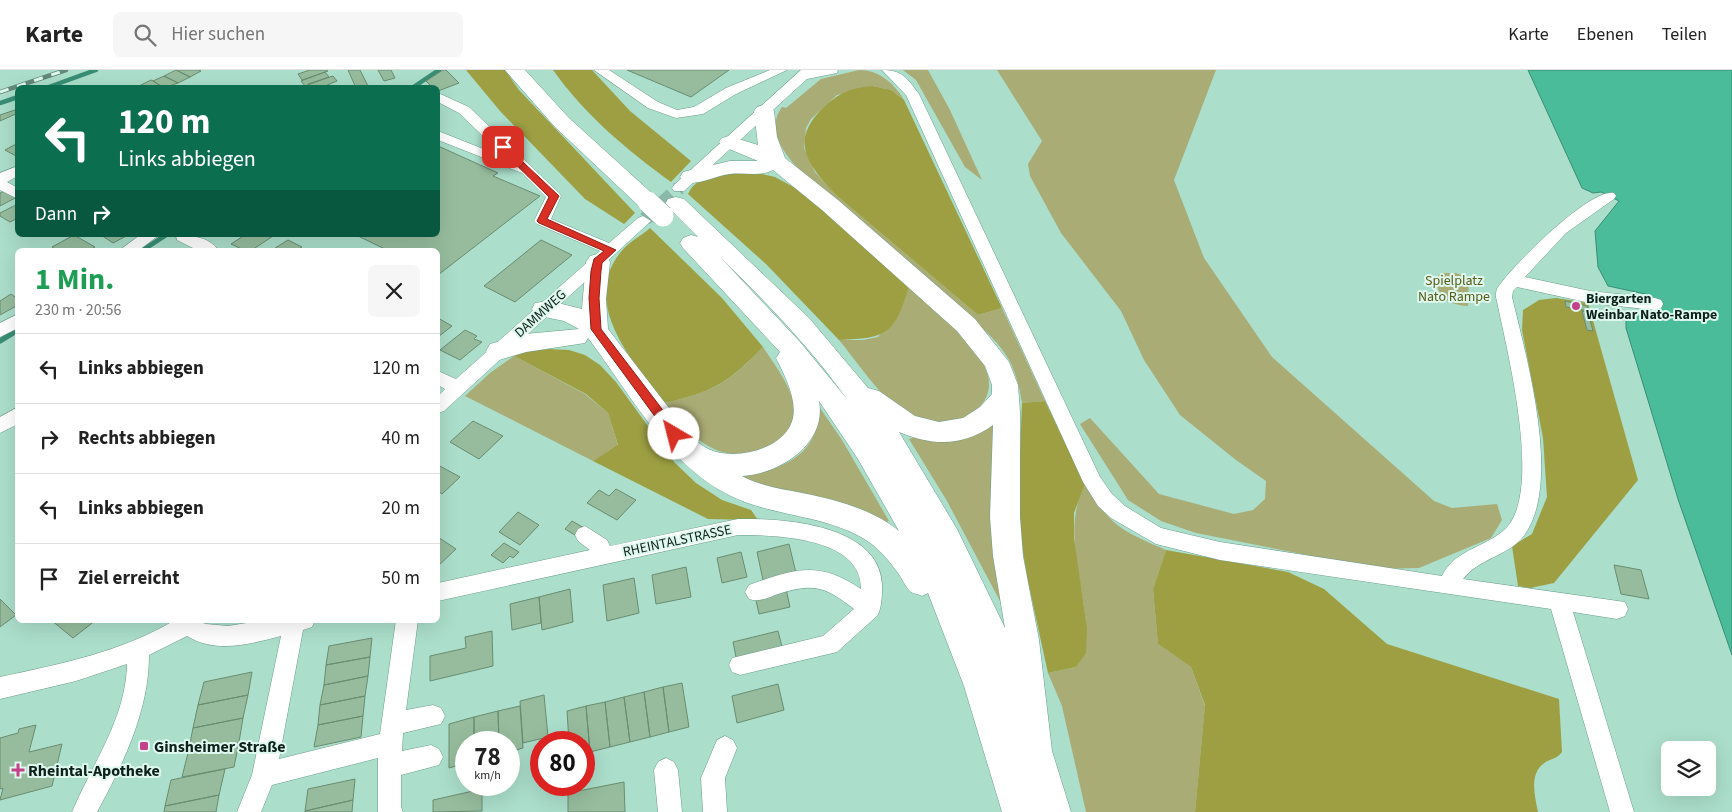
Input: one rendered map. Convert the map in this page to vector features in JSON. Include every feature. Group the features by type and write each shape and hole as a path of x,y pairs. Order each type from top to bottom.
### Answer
{"highway":[{"path":"516,70 541,103 566,128 666,200 714,266 822,385 879,471 936,580 974,669 1020,812"},
{"path":"536,70 596,134 749,274 826,355 882,408 904,424 929,432 944,433 966,430 995,411 1006,398"},
{"path":"764,111 771,164"},
{"path":"729,142 739,153 771,164 795,178 830,205 979,338 1002,373 1006,398 1008,447 1006,518 1008,556 1023,640 1035,752"},
{"path":"666,200 730,167 771,164"},
{"path":"594,339 594,298 604,256"},
{"path":"544,309 562,327 594,339 674,434 721,477 758,495 850,517 865,524 886,538 904,556 922,582 974,669"},
{"path":"696,455 727,464 747,465 762,462 782,452 802,431 806,408 797,373 772,328"},
{"path":"499,351 525,344 594,339"},
{"path":"826,355 865,404 912,476 946,536 1011,680 1053,812"}],"street":[{"path":"600,70 653,105 676,114 698,111 731,91 781,70"},
{"path":"806,73 832,70"},
{"path":"888,70 901,80 912,94 1093,482 1105,500 1118,512 1156,535 1220,551 1449,586 1617,609"},
{"name":"DAMMWEG","path":"440,404 806,73"},
{"path":"440,98 464,110 554,196 542,221 604,256"},
{"path":"440,136 530,173"},
{"path":"0,179 15,172"},
{"path":"0,184 15,192"},
{"path":"1449,586 1452,574 1457,568 1494,549 1516,531 1524,516 1531,491 1531,448 1527,414 1504,297 1505,289 1566,225 1609,196"},
{"path":"131,248 149,237"},
{"path":"185,237 206,248"},
{"path":"1512,280 1591,300 1655,304"},
{"path":"0,331 15,322"},
{"path":"440,378 457,388"},
{"path":"0,426 15,416"},
{"name":"RHEINTALSTRASSE","path":"440,592 738,527 760,526 809,532 831,540 853,552 867,565 872,587 870,608"},
{"path":"585,534 600,546 602,556"},
{"path":"740,665 830,645 870,608 831,582 821,579 802,579 756,592"},
{"path":"1560,602 1622,812"},
{"path":"0,688 80,670 138,650 189,623"},
{"path":"192,623 207,635 222,636 245,634 292,623"},
{"path":"249,812 264,775 300,623"},
{"path":"391,812 389,808 391,744 407,623"},
{"path":"84,812 118,747 138,668 138,650"},
{"path":"264,775 391,744 433,716"},
{"path":"391,744 431,757"},
{"path":"715,812 713,778 725,748"},
{"path":"666,770 670,812"}],"green space":[{"path":"859,70 873,72 891,83 904,100 891,90 873,86 837,95 811,119 806,128 804,148 815,172 836,195 978,315 1002,308 1045,401 1022,403 1012,365 993,339 973,319 804,175 785,152 780,143 775,125 782,107 786,108 821,79"},
{"path":"903,70 928,70 950,110 982,180 965,167 916,80"},
{"path":"997,70 1216,70 1174,180 1204,258 1272,357 1434,501 1452,508 1497,504 1502,520 1491,538 1419,568 1377,569 1196,533 1161,521 1128,500 1080,424 1090,418 1159,494 1234,514 1253,510 1265,499 1266,481 1236,460 1180,415 1144,360 1121,311 1061,233 1030,176 1028,164 1042,141"},
{"name":"Spielplatz Nato Rampe","path":"1456,273 1469,278 1468,306 1446,300 1439,292 1436,280 1439,274"},
{"path":"909,287 965,336 982,360 989,384 988,393 978,409 961,419 935,424 923,421 903,411 879,391 839,340 863,340 878,337 904,301"},
{"path":"763,347 786,384 793,400 794,408 792,422 787,433 766,449 753,453 739,454 726,453 714,449 693,435 664,403 708,390 719,384 740,370"},
{"path":"514,356 585,394 608,413 618,446 593,461 465,396 490,373"},
{"path":"820,408 842,440 889,521 886,522 859,508 834,500 762,488 737,475 773,469 795,458 811,441 817,427 816,410"},
{"path":"997,423 1005,602 1001,603 947,501 909,439 923,436 965,438 978,434"},
{"path":"1085,484 1102,509 1118,526 1138,538 1166,550 1153,589 1158,644 1191,667 1205,706 1195,812 1086,812 1062,706 1048,673 1076,667 1085,636 1086,626 1074,536 1078,501"}],"shaded area":[{"path":"466,70 505,70 519,90 635,213 624,224 585,199 500,111"},
{"path":"553,70 592,70 630,111 691,161 671,182 638,157 593,117"},
{"path":"1528,70 1732,70 1732,655 1678,499 1626,328 1626,320 1629,315 1658,312 1650,295 1608,286 1598,267 1595,231 1619,201 1601,192 1593,193 1582,188"},
{"path":"873,86 891,90 904,100 1002,308 978,315 836,195 810,163 805,142 807,131 813,119 824,107 841,94 858,88"},
{"path":"754,172 775,177 797,189 819,205 909,287 898,315 886,331 868,338 839,340 766,264 688,194 693,186 708,177 727,173"},
{"path":"650,228 722,298 763,347 740,369 719,384 695,395 664,403 626,351 616,332 608,312 606,292 609,272 620,253"},
{"path":"1556,298 1588,303 1638,480 1554,583 1530,588 1518,586 1512,546 1532,534 1547,497 1543,438 1522,330 1523,310 1539,300"},
{"path":"569,350 585,355 600,365 616,382 674,462 696,483 722,500 751,510 758,520 708,519 593,461 618,445 608,413 586,394 514,356 529,351"},
{"path":"1045,401 1085,484 1074,513 1074,538 1087,628 1086,653 1076,667 1048,673 1027,577 1018,505 1022,403"},
{"path":"1166,550 1288,572 1324,589 1387,644 1559,699 1562,752 1543,764 1536,774 1534,786 1538,812 1195,812 1205,705 1191,667 1158,644 1153,589"}],"building":[{"path":"176,70 190,77 178,83 164,76"},
{"path":"176,70 198,70 201,71 190,77"},
{"path":"310,70 328,71 302,80 298,74"},
{"path":"348,70 360,70 368,85 355,85"},
{"path":"378,70 391,70 395,78 384,81"},
{"path":"446,70 459,83 440,90 440,85 430,85 426,81"},
{"path":"627,70 729,70 691,97"},
{"path":"325,72 329,77 308,85 304,85 301,81"},
{"path":"164,76 178,83 159,85 153,81"},
{"path":"333,76 337,81 327,85 308,84"},
{"path":"151,80 159,85 141,85"},
{"path":"15,110 15,114 0,121 0,115"},
{"path":"15,145 15,155 5,150"},
{"path":"440,147 498,173 493,176 540,196 440,273 440,248 383,248 360,237 440,237"},
{"path":"7,190 15,196 15,198 0,206 0,193"},
{"path":"15,206 15,220 10,222 0,216 0,213"},
{"path":"70,237 78,237 95,247 54,248 52,247"},
{"path":"104,237 124,237 113,243"},
{"path":"242,237 272,237 255,248 240,248 231,244"},
{"path":"288,240 302,247 300,248 275,248"},
{"path":"541,240 572,255 515,302 484,286"},
{"path":"11,294 15,297 15,307 0,315 0,301"},
{"name":"Biergarten Weinbar Nato-Rampe","path":"1565,301 1587,306 1588,311 1566,307"},
{"path":"1582,311 1588,312 1593,331 1587,330"},
{"path":"440,319 452,326 440,335"},
{"path":"465,330 477,336 474,339 482,342 460,360 440,350"},
{"path":"473,421 503,436 479,459 450,442"},
{"path":"440,466 460,477 442,494 440,492"},
{"path":"616,489 636,500 617,520 587,503 599,490 609,496"},
{"path":"518,512 539,525 520,545 499,532"},
{"path":"572,521 586,529 578,537 565,529"},
{"path":"440,538 456,549 440,564"},
{"path":"504,543 519,552 513,558 510,556 503,563 491,555"},
{"path":"789,544 796,573 763,580 757,552"},
{"path":"741,552 747,577 722,583 717,558"},
{"path":"1614,565 1641,570 1649,599 1621,594"},
{"path":"686,567 691,597 656,604 652,575"},
{"path":"634,578 639,613 607,621 603,585"},
{"path":"570,589 573,622 542,630 539,597"},
{"path":"786,589 790,607 759,614 755,596"},
{"path":"539,597 541,623 512,630 510,604"},
{"path":"0,599 15,616 0,627"},
{"path":"55,623 92,623 73,638"},
{"path":"492,631 493,666 430,681 430,656 466,648 465,637"},
{"path":"778,631 783,651 737,662 733,642"},
{"path":"372,638 370,657 326,665 329,646"},
{"path":"370,657 368,676 324,685 326,665"},
{"path":"252,672 248,695 198,705 204,682"},
{"path":"368,676 365,696 320,705 324,685"},
{"path":"682,683 689,727 669,732 663,687"},
{"path":"778,684 784,710 737,723 732,696"},
{"path":"663,687 669,732 650,737 644,692"},
{"path":"644,692 650,737 630,742 624,697"},
{"path":"248,695 243,718 193,728 198,705"},
{"path":"544,695 547,731 530,731 530,741 523,743 520,701"},
{"path":"365,696 363,716 318,725 320,705"},
{"path":"624,697 630,742 610,747 605,702"},
{"path":"605,702 610,747 595,751 595,731 588,731 586,706"},
{"path":"520,706 523,748 520,749 520,731 499,731 498,711"},
{"path":"586,706 588,731 568,731 567,711"},
{"path":"498,711 499,731 474,731 474,717"},
{"path":"363,716 361,737 314,747 318,725"},
{"path":"474,717 474,731 455,731 455,766 449,768 449,724"},
{"path":"243,718 239,742 188,753 193,728"},
{"path":"36,725 29,752 62,744 52,786 0,800 3,788 0,789 0,738 18,733 19,729"},
{"path":"239,742 234,767 182,777 188,753"},
{"path":"225,769 219,795 165,806 171,780"},
{"path":"355,779 353,800 305,811 308,789"},
{"path":"624,782 625,812 568,812 568,796 595,796 595,788"},
{"path":"219,795 216,812 164,812 165,806"},
{"path":"455,795 482,796 482,811 433,812 433,800"},
{"path":"353,800 352,812 305,812 305,811"}],"waterway":[{"path":"54,85 96,70"},
{"path":"416,85 439,70"},
{"path":"0,103 15,98"},
{"path":"146,248 163,237"},
{"path":"0,341 15,332"}],"tunnel":[{"path":"645,219 679,188"}],"railway":[{"path":"21,85 66,70"},
{"path":"0,92 15,87"}],"place":[{"name":"Biergarten Weinbar Nato-Rampe","path":"1576,306"},
{"name":"Ginsheimer Straße","path":"144,746"},
{"name":"Rheintal-Apotheke","path":"18,770"}],"route":[{"path":"503,147 554,196 542,221 611,250 598,262 596,271 594,298 596,329 600,338 674,434"}]}
